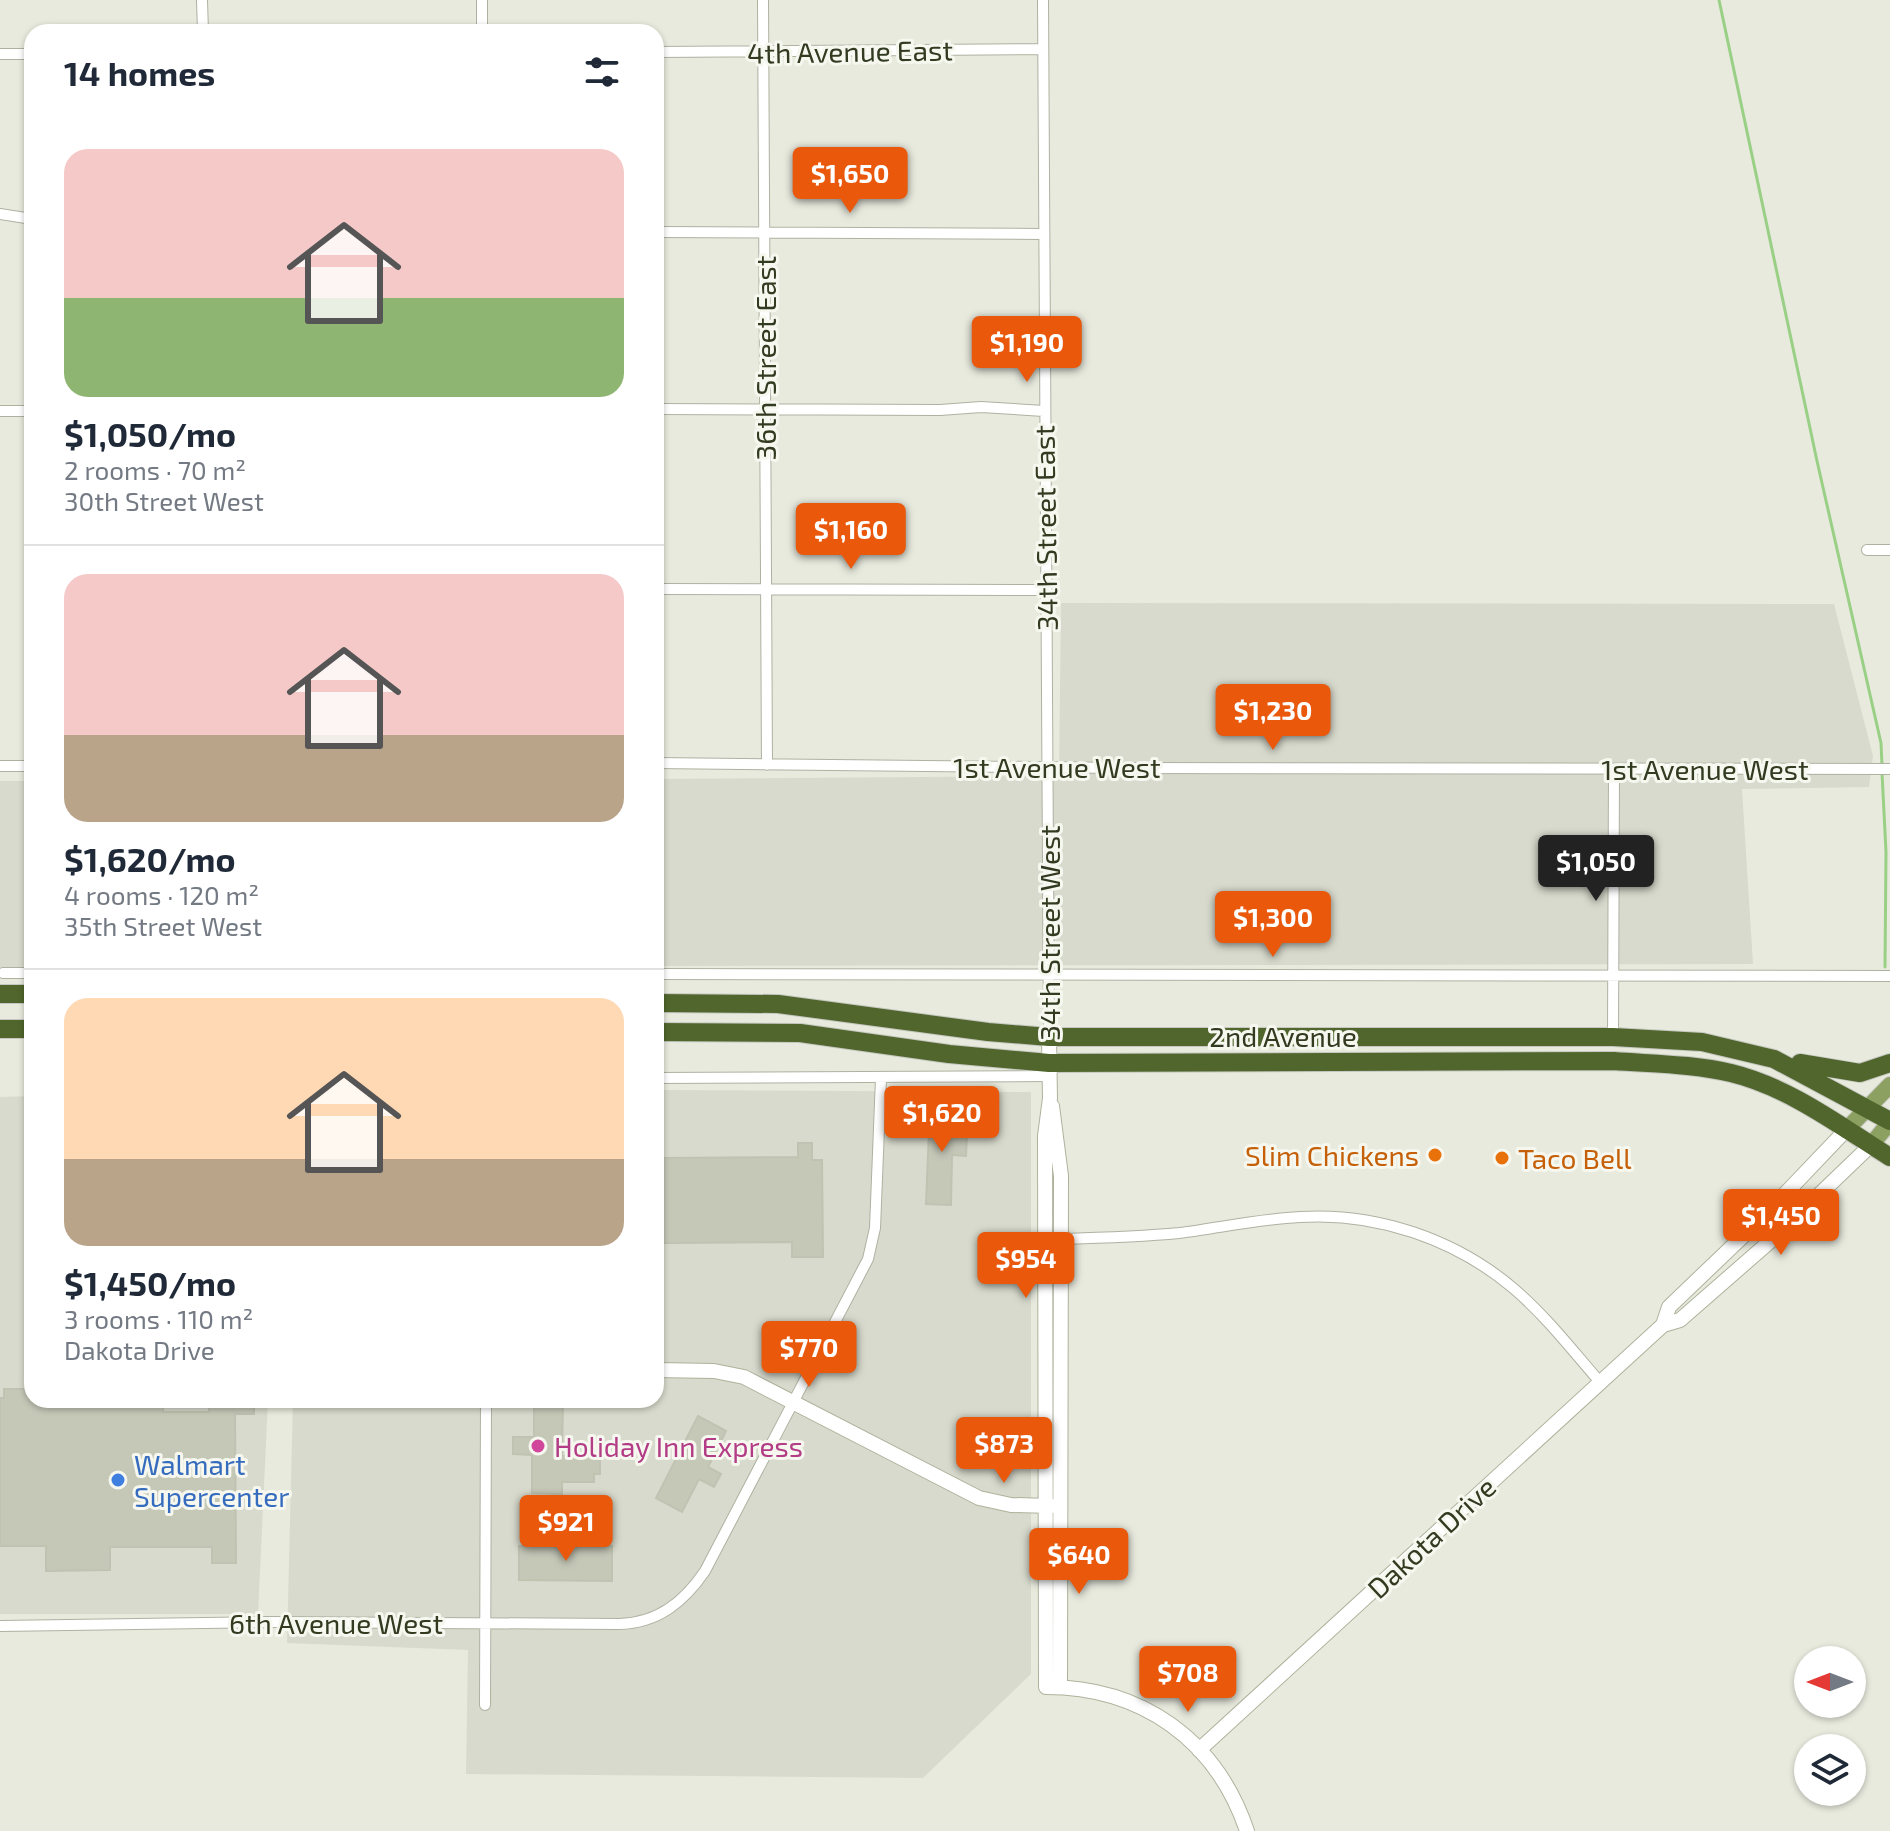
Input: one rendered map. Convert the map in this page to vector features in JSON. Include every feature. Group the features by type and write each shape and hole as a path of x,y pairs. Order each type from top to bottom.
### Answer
{"highway":[{"path":"0,994 24,994"},
{"path":"0,1003 24,1003"},
{"name":"2nd Avenue","path":"664,1003 778,1004 988,1032 1049,1037 1613,1037 1702,1042 1774,1059 1869,1107 1890,1122"},
{"path":"664,1014 825,1009"},
{"path":"0,1029 24,1029"},
{"name":"2nd Avenue","path":"664,1032 800,1033 1050,1069 1614,1061 1693,1067 1733,1073 1768,1086 1890,1157"},
{"path":"1774,1059 1860,1073 1890,1063"}],"main road":[{"path":"1846,1130 1890,1085"},
{"path":"1871,1145 1890,1122"}],"street":[{"path":"202,0 203,24"},
{"path":"482,0 482,24"},
{"name":"36th Street East","path":"763,0 767,765"},
{"name":"34th Street East","path":"1043,0 1049,767"},
{"name":"4th Avenue East","path":"664,52 1043,49"},
{"path":"0,54 24,54"},
{"path":"0,214 24,218"},
{"path":"664,232 1043,234"},
{"path":"664,409 981,407 1044,411"},
{"path":"0,411 24,411"},
{"path":"1867,550 1890,550"},
{"path":"664,589 1046,590"},
{"name":"1st Avenue West","path":"664,763 1890,769"},
{"path":"0,766 24,766"},
{"name":"34th Street West","path":"1049,767 1050,1098 1045,1136 1045,1240 1053,1506"},
{"path":"1613,1037 1614,769"},
{"path":"3,973 24,973"},
{"path":"664,974 1890,976"},
{"path":"664,1078 881,1078 1050,1069"},
{"path":"794,1402 860,1278 872,1248 881,1078"},
{"name":"34th Street West","path":"1050,1098 1060,1153 1061,1239 1046,1687 1090,1689 1133,1702 1173,1726 1199,1750"},
{"name":"Dakota Drive","path":"1663,1325 1669,1307 1762,1218 1846,1130"},
{"name":"Dakota Drive","path":"1199,1750 1663,1325 1680,1320 1796,1218 1871,1145"},
{"path":"1045,1240 1160,1235 1301,1217 1336,1217 1389,1225 1460,1251 1497,1275 1538,1311 1600,1382"},
{"path":"664,1370 724,1372 754,1382 979,1498 1001,1504 1053,1506"},
{"name":"6th Avenue West","path":"0,1626 268,1622 626,1623 670,1609 690,1593 705,1571 794,1402"},
{"path":"485,1705 486,1408"},
{"path":"1199,1750 1228,1788 1247,1831"}],"shaded area":[{"path":"1061,603 1834,604 1873,756 1869,787 1742,789 1753,964 664,966 664,779 1059,776"},
{"path":"0,781 24,781 24,967 0,967"},
{"path":"664,1090 1031,1092 1031,1674 923,1778 466,1774 468,1650 287,1643 293,1408 664,1408"},
{"path":"24,1096 24,1408 268,1408 258,1614 0,1614 0,1097"}],"building":[{"path":"930,1105 954,1106 954,1134 967,1134 966,1156 952,1155 951,1205 926,1204"},
{"path":"798,1143 812,1143 812,1160 822,1160 823,1257 792,1257 792,1242 664,1243 664,1158 798,1157"},
{"name":"Walmart Supercenter","path":"4,1389 24,1389 24,1408 163,1408 163,1412 209,1412 209,1408 254,1408 254,1414 235,1414 236,1563 212,1563 212,1547 110,1547 110,1570 46,1571 46,1546 0,1546 0,1398 4,1398"},
{"name":"Holiday Inn Express","path":"534,1408 563,1408 562,1456 600,1456 600,1474 594,1474 594,1482 562,1482 562,1494 532,1493 532,1455 513,1454 513,1437 534,1437"},
{"path":"698,1416 726,1431 708,1467 721,1474 714,1487 699,1479 682,1512 656,1498"},
{"path":"519,1546 612,1546 612,1581 519,1580"}],"waterway":[{"path":"1719,0 1817,461 1881,743 1882,765"},
{"path":"1882,773 1886,852 1885,967"}],"place":[{"name":"Slim Chickens","path":"1435,1155"},
{"name":"Taco Bell","path":"1502,1158"},
{"name":"Holiday Inn Express","path":"538,1446"},
{"name":"Walmart Supercenter","path":"118,1480"}]}
